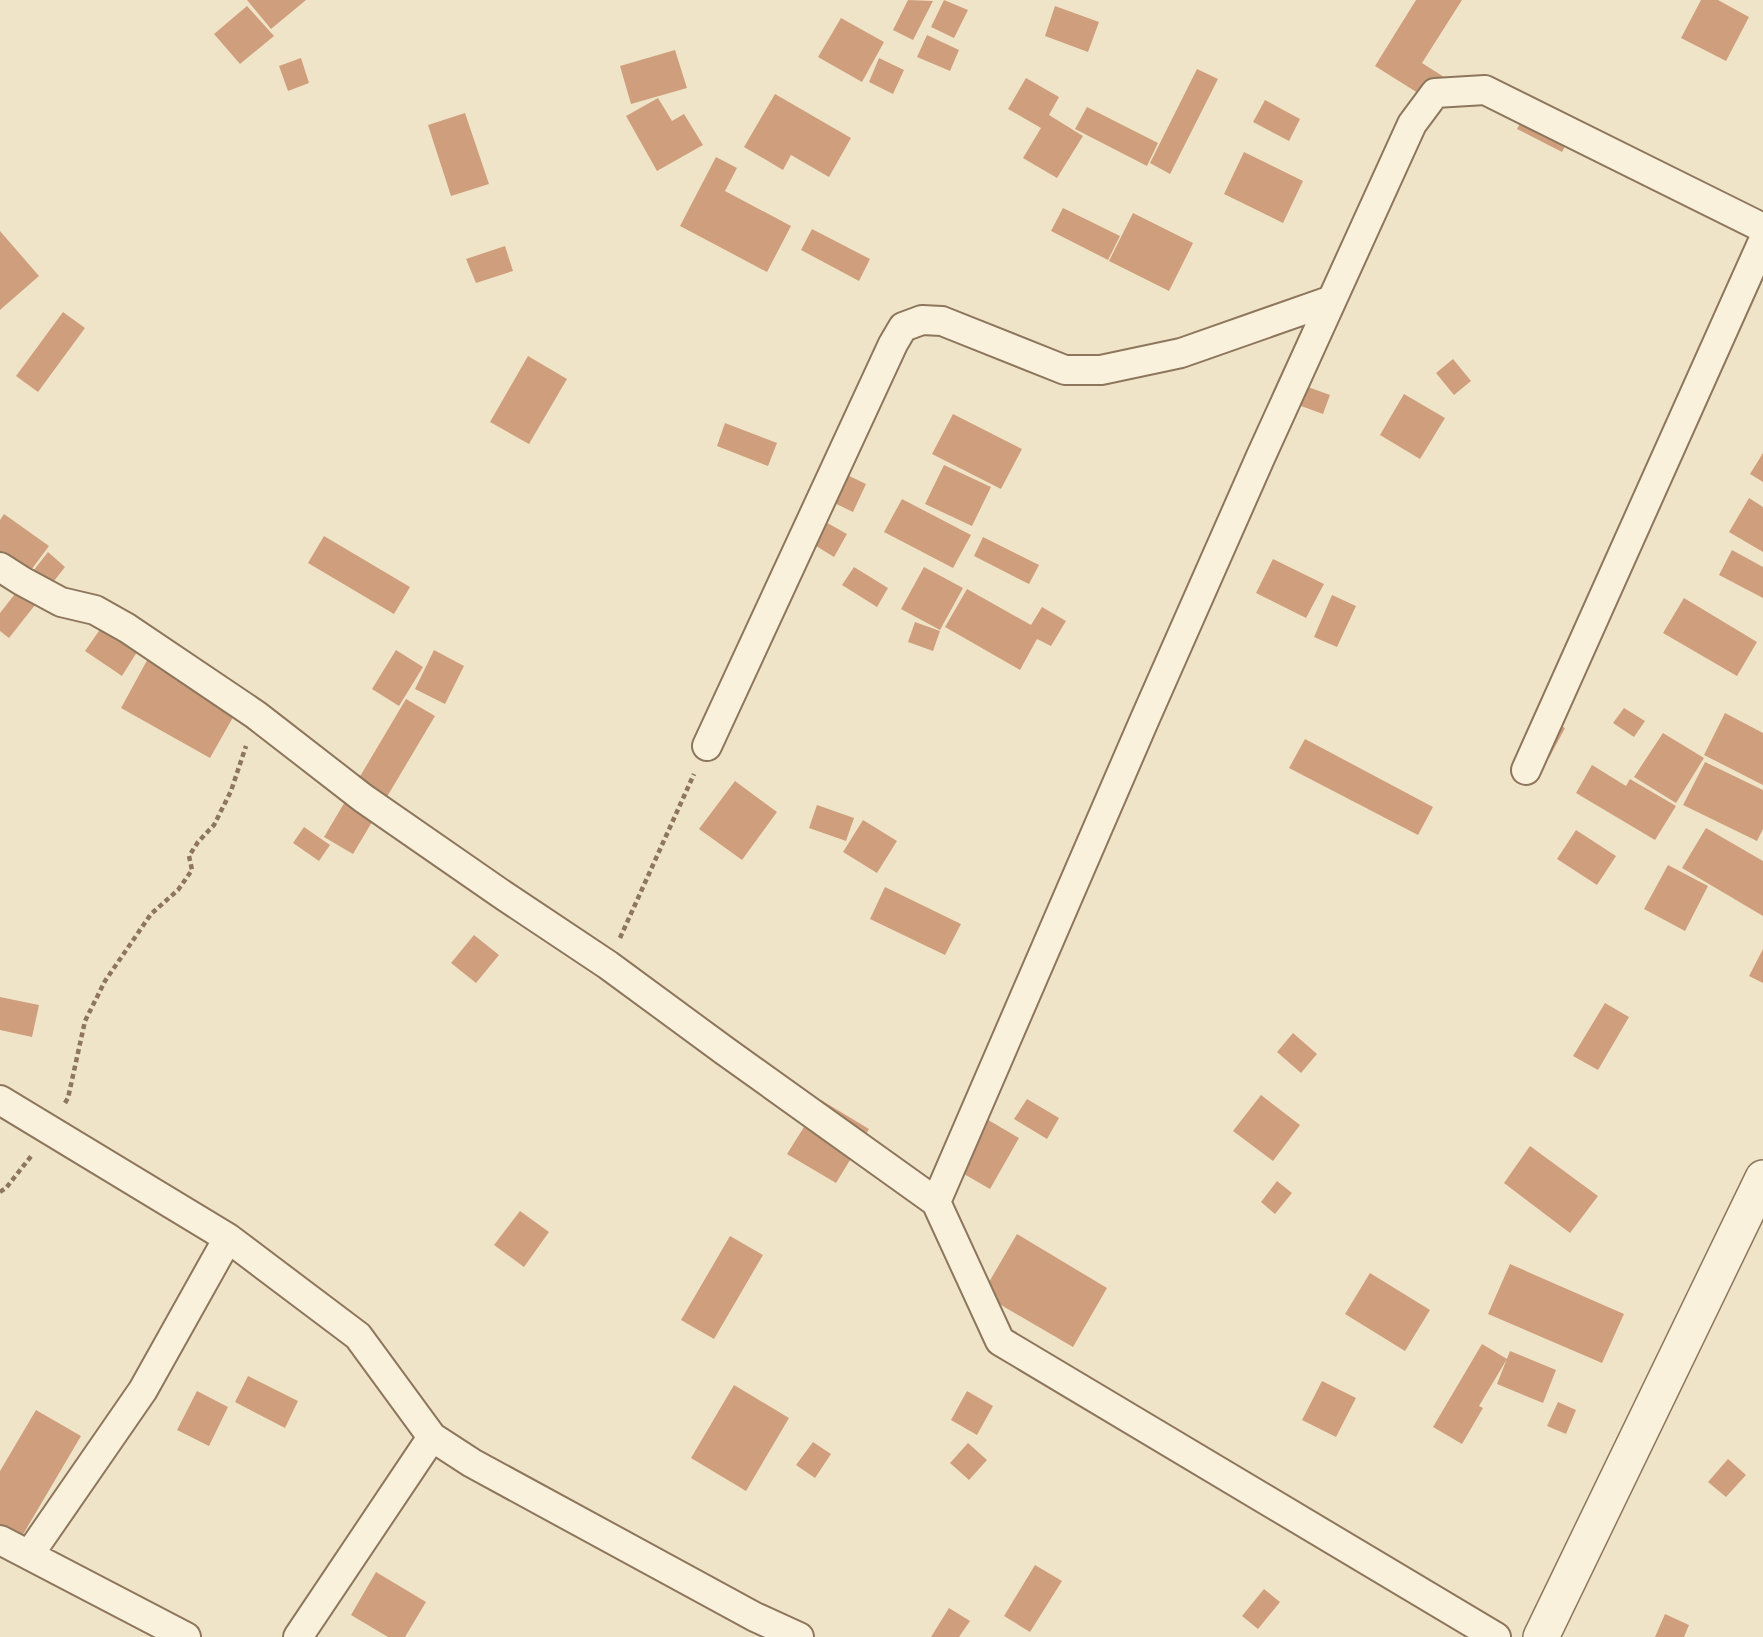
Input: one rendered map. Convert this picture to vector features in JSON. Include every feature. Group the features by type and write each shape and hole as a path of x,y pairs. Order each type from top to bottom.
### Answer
{"street":[{"path":"936,1202 1144,721 1332,300 1412,124 1435,93 1485,90 1763,228"},
{"path":"1525,770 1763,241"},
{"path":"707,746 903,327 922,320 942,321 1065,370 1101,370 1181,353 1332,300"},
{"path":"0,567 61,602 95,610 127,628 256,715 363,797 608,965 936,1202 1000,1341 1496,1637"},
{"path":"0,1100 228,1238 358,1336 432,1437 472,1463 755,1617 799,1637"},
{"path":"1541,1637 1763,1178"},
{"path":"29,1555 143,1390 228,1238"},
{"path":"298,1637 432,1437"},
{"path":"0,1540 186,1637"}],"path":[{"path":"0,1192 6,1188 50,1131 68,1098 85,1021 105,981 151,914 178,890 192,870 189,856 214,825 231,791 256,715"},
{"path":"608,965 707,746"}],"building":[{"path":"247,0 306,0 271,29"},
{"path":"908,0 933,1 913,40 893,30"},
{"path":"944,0 968,10 954,38 931,27"},
{"path":"1416,0 1462,0 1422,63 1444,77 1429,100 1375,66"},
{"path":"1701,0 1718,0 1749,17 1726,61 1681,38"},
{"path":"247,6 274,36 240,64 214,34"},
{"path":"1055,6 1099,22 1088,52 1045,36"},
{"path":"841,18 884,42 862,82 818,57"},
{"path":"927,35 959,50 950,71 917,57"},
{"path":"675,50 687,88 631,104 620,66"},
{"path":"301,58 309,83 288,91 279,66"},
{"path":"879,58 904,70 893,94 869,82"},
{"path":"1197,69 1218,79 1170,174 1150,163"},
{"path":"1026,78 1059,97 1049,115 1083,136 1057,178 1023,158 1041,128 1008,109"},
{"path":"775,94 851,138 829,177 791,155 783,170 744,147"},
{"path":"658,98 672,121 684,114 703,145 657,171 626,116"},
{"path":"1265,100 1300,119 1289,141 1253,122"},
{"path":"1087,107 1158,143 1147,166 1075,129"},
{"path":"1528,109 1573,131 1562,152 1517,129"},
{"path":"465,113 489,184 451,196 428,125"},
{"path":"1244,152 1303,181 1283,223 1224,194"},
{"path":"716,157 737,168 725,191 791,226 767,272 680,226"},
{"path":"1063,208 1120,236 1108,260 1051,231"},
{"path":"1133,213 1193,243 1169,291 1109,261"},
{"path":"812,229 870,259 859,281 801,250"},
{"path":"0,231 39,276 0,310"},
{"path":"505,246 513,271 476,283 466,259"},
{"path":"63,312 85,328 38,392 16,376"},
{"path":"528,356 567,379 529,444 490,422"},
{"path":"1453,359 1471,381 1454,395 1436,373"},
{"path":"1297,383 1330,395 1323,414 1290,402"},
{"path":"1404,394 1445,418 1420,459 1380,435"},
{"path":"953,414 1022,449 1001,489 932,454"},
{"path":"725,423 777,443 768,466 717,446"},
{"path":"1763,453 1763,482 1750,474"},
{"path":"944,465 991,487 972,526 925,504"},
{"path":"841,472 866,484 853,512 828,500"},
{"path":"1749,498 1763,507 1763,552 1729,532"},
{"path":"902,499 971,535 953,568 884,532"},
{"path":"4,514 49,546 14,593 0,583 0,520"},
{"path":"822,520 847,534 834,557 808,541"},
{"path":"324,536 410,587 394,614 308,563"},
{"path":"983,537 1039,565 1029,584 974,556"},
{"path":"1732,550 1763,567 1763,598 1719,575"},
{"path":"48,552 65,567 9,638 0,631 0,613"},
{"path":"1273,559 1324,584 1306,618 1256,593"},
{"path":"854,567 888,588 877,607 842,585"},
{"path":"924,567 963,588 940,630 901,609"},
{"path":"967,589 1031,625 1042,607 1066,621 1051,646 1037,639 1020,670 945,627"},
{"path":"1332,595 1356,606 1337,647 1314,637"},
{"path":"1684,598 1757,642 1737,676 1663,633"},
{"path":"915,622 940,631 933,651 908,642"},
{"path":"101,628 137,652 122,676 85,651"},
{"path":"396,650 423,667 399,706 372,689"},
{"path":"434,650 464,666 445,704 415,689"},
{"path":"150,655 240,705 210,758 121,708"},
{"path":"406,699 435,716 353,854 324,837"},
{"path":"1624,708 1645,721 1634,737 1613,723"},
{"path":"1725,713 1763,733 1763,785 1704,755"},
{"path":"1548,719 1565,728 1549,758 1531,748"},
{"path":"1663,733 1704,758 1676,803 1634,777"},
{"path":"1305,739 1433,807 1418,835 1289,768"},
{"path":"1705,762 1763,790 1763,829 1757,841 1683,805"},
{"path":"1592,765 1626,786 1630,779 1676,806 1655,840 1576,793"},
{"path":"735,781 777,812 742,860 699,829"},
{"path":"817,805 854,818 846,841 809,828"},
{"path":"863,820 897,841 877,873 843,852"},
{"path":"304,827 330,845 319,861 293,843"},
{"path":"1706,828 1763,861 1763,916 1682,868"},
{"path":"1576,830 1616,856 1597,885 1557,859"},
{"path":"1668,865 1708,886 1685,931 1644,909"},
{"path":"885,887 961,924 945,955 870,919"},
{"path":"474,935 499,955 476,983 451,963"},
{"path":"1763,949 1763,983 1749,976"},
{"path":"0,997 39,1005 32,1037 0,1030"},
{"path":"1605,1003 1629,1017 1598,1070 1573,1056"},
{"path":"1293,1033 1317,1054 1301,1073 1277,1052"},
{"path":"1261,1095 1300,1125 1273,1161 1233,1131"},
{"path":"1027,1099 1059,1118 1047,1139 1014,1119"},
{"path":"821,1100 869,1129 836,1183 787,1154"},
{"path":"973,1111 1019,1138 990,1189 943,1162"},
{"path":"1530,1146 1598,1196 1570,1233 1504,1183"},
{"path":"1277,1181 1292,1193 1275,1214 1261,1202"},
{"path":"520,1211 549,1232 524,1267 494,1245"},
{"path":"1017,1234 1107,1288 1073,1347 982,1294"},
{"path":"730,1236 763,1255 714,1339 681,1320"},
{"path":"1510,1264 1624,1314 1602,1363 1488,1314"},
{"path":"1370,1273 1430,1310 1405,1351 1345,1314"},
{"path":"1482,1344 1507,1359 1479,1406 1483,1408 1462,1444 1433,1427"},
{"path":"1510,1351 1556,1370 1543,1403 1497,1384"},
{"path":"248,1376 298,1401 285,1428 235,1402"},
{"path":"1322,1381 1356,1398 1336,1437 1302,1420"},
{"path":"734,1385 789,1418 746,1491 691,1458"},
{"path":"197,1391 228,1407 209,1446 177,1430"},
{"path":"967,1391 993,1406 977,1435 951,1420"},
{"path":"1558,1402 1576,1410 1566,1434 1547,1426"},
{"path":"36,1410 81,1436 15,1548 0,1540 0,1471"},
{"path":"813,1442 831,1454 815,1478 796,1465"},
{"path":"968,1443 987,1460 969,1480 950,1463"},
{"path":"1728,1459 1746,1475 1726,1497 1708,1482"},
{"path":"1035,1565 1062,1581 1030,1632 1004,1616"},
{"path":"376,1572 426,1602 405,1637 388,1637 351,1615"},
{"path":"1264,1589 1280,1602 1258,1629 1242,1616"},
{"path":"949,1608 970,1621 959,1637 931,1637"},
{"path":"1665,1614 1689,1625 1684,1637 1655,1637"}]}
